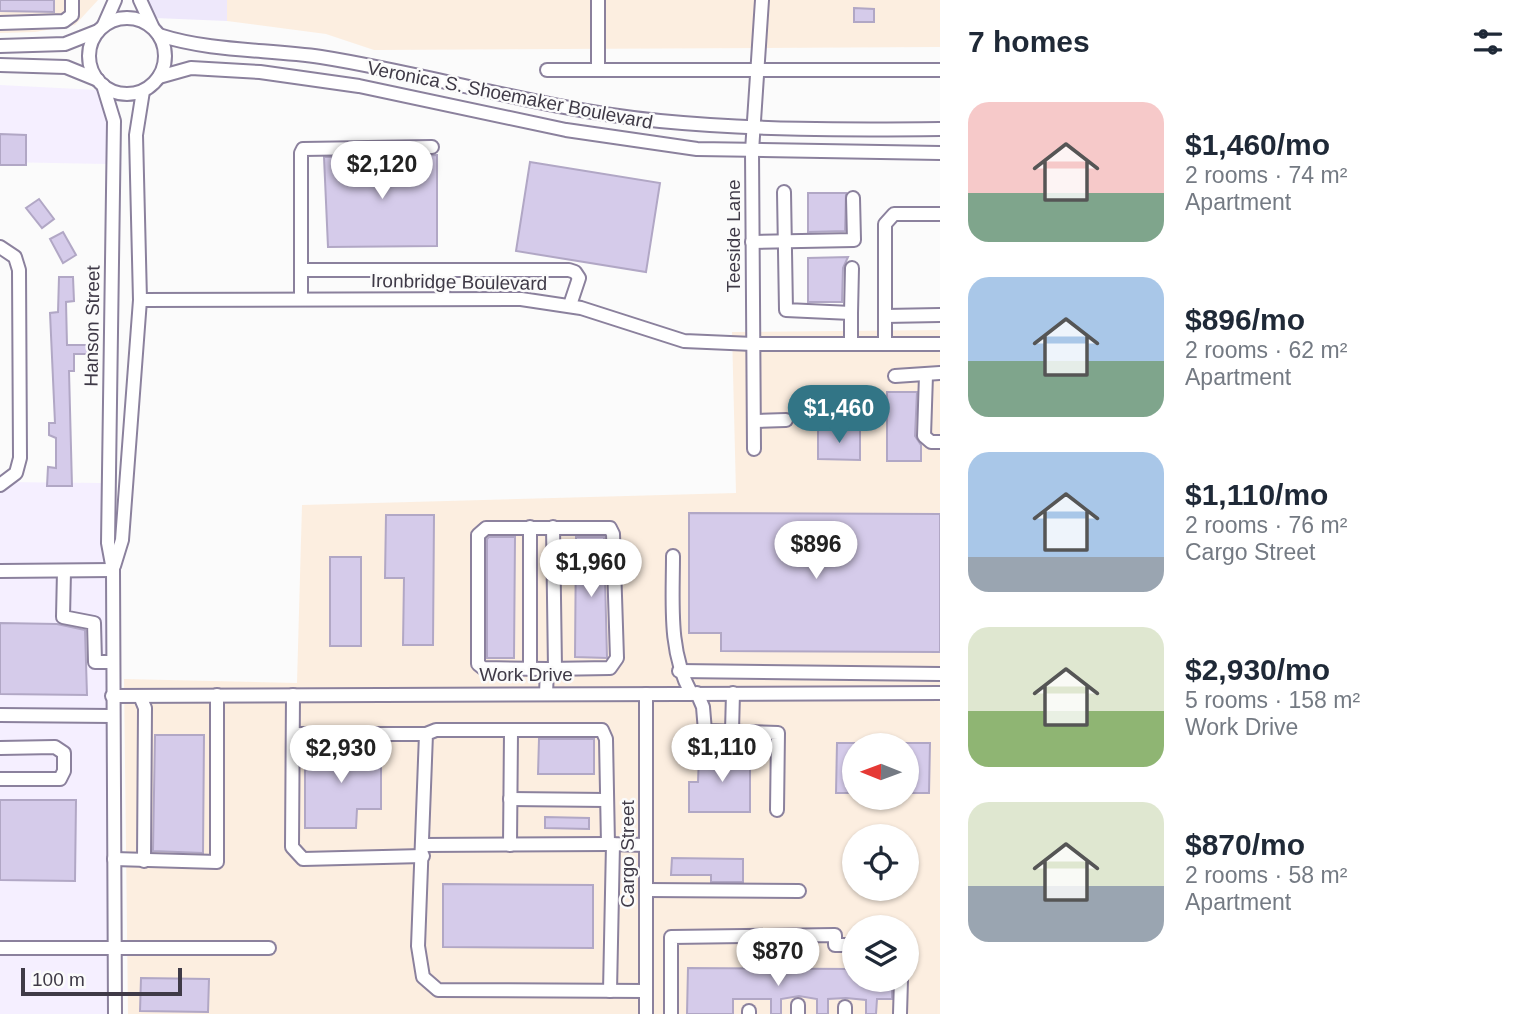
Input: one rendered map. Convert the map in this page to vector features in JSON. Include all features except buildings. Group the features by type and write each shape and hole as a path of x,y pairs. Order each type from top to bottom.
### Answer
{"street":[{"path":"0,23 64,21 72,15 72,0"},
{"name":"Hanson Street","path":"115,0 90,50 90,60 114,121 108,543 113,570 115,1014"},
{"path":"0,65 66,67 122,93 143,91 159,77 166,56 141,0"},
{"path":"598,0 598,70"},
{"name":"Teeside Lane","path":"754,449 752,127 762,0"},
{"path":"0,46 65,44 102,28 113,20 133,18 155,30"},
{"name":"Veronica S. Shoemaker Boulevard","path":"155,30 196,46 322,58 492,93 658,121 808,130 940,130"},
{"name":"Veronica S. Shoemaker Boulevard","path":"159,77 191,68 260,72 359,86 566,130 697,149 940,153"},
{"name":"Veronica S. Shoemaker Boulevard","path":"547,70 940,70"},
{"name":"Hanson Street","path":"113,570 122,540 140,300 136,135 143,91"},
{"path":"301,299 303,149 432,147"},
{"path":"784,192 786,310 851,313"},
{"path":"752,242 854,240 853,198"},
{"path":"885,344 885,224 894,214 940,214"},
{"path":"0,247 15,257 19,270 20,458 16,473 0,485"},
{"path":"851,344 852,268"},
{"path":"301,270 575,272 579,278 570,305"},
{"path":"443,299 444,270"},
{"name":"Ironbridge Boulevard","path":"140,300 521,299 570,305 684,341 753,344 940,344"},
{"path":"885,316 940,315"},
{"path":"940,344 940,352"},
{"path":"895,376 933,374 925,436 931,442 940,442"},
{"path":"754,421 786,420"},
{"path":"605,526 613,534 617,659 610,668 483,668 478,664 478,535 486,528 530,527 605,526"},
{"path":"530,527 530,669"},
{"path":"546,694 551,669 553,527"},
{"path":"673,556 675,647 679,671 703,707 705,731 778,733 777,810"},
{"path":"0,571 113,570"},
{"path":"64,572 63,617 94,623 95,662 112,662"},
{"path":"679,671 940,674"},
{"path":"732,732 733,693"},
{"name":"Work Drive","path":"112,696 940,693"},
{"name":"Cargo Street","path":"646,694 646,1014"},
{"path":"114,859 217,862 217,695"},
{"path":"293,695 292,847 295,854 303,859 510,845 646,845"},
{"path":"140,696 145,708 144,861"},
{"path":"0,715 112,716"},
{"path":"294,734 426,734 436,730 602,730 606,739 606,800 611,844 610,991"},
{"path":"510,845 511,732"},
{"path":"426,734 418,946 423,977 438,990 646,990"},
{"path":"0,748 55,747 64,753 64,771 60,779 0,779"},
{"path":"510,799 606,800"},
{"path":"646,890 799,891"},
{"path":"671,1014 671,937 835,935 835,945 842,945"},
{"path":"646,944 671,943"},
{"path":"0,948 269,948"},
{"path":"900,1014 901,992"}],"shaded area":[{"path":"0,0 98,0 75,25 35,32 0,33"},
{"path":"147,0 227,0 227,21 155,18"},
{"path":"227,0 940,0 940,47 374,50 326,34 227,21"},
{"path":"0,85 98,90 108,122 107,164 0,162"},
{"path":"940,330 940,1014 128,1014 124,679 297,683 302,505 736,493 732,332"},
{"path":"0,482 102,483 101,543 107,574 108,1014 0,1014"}]}
